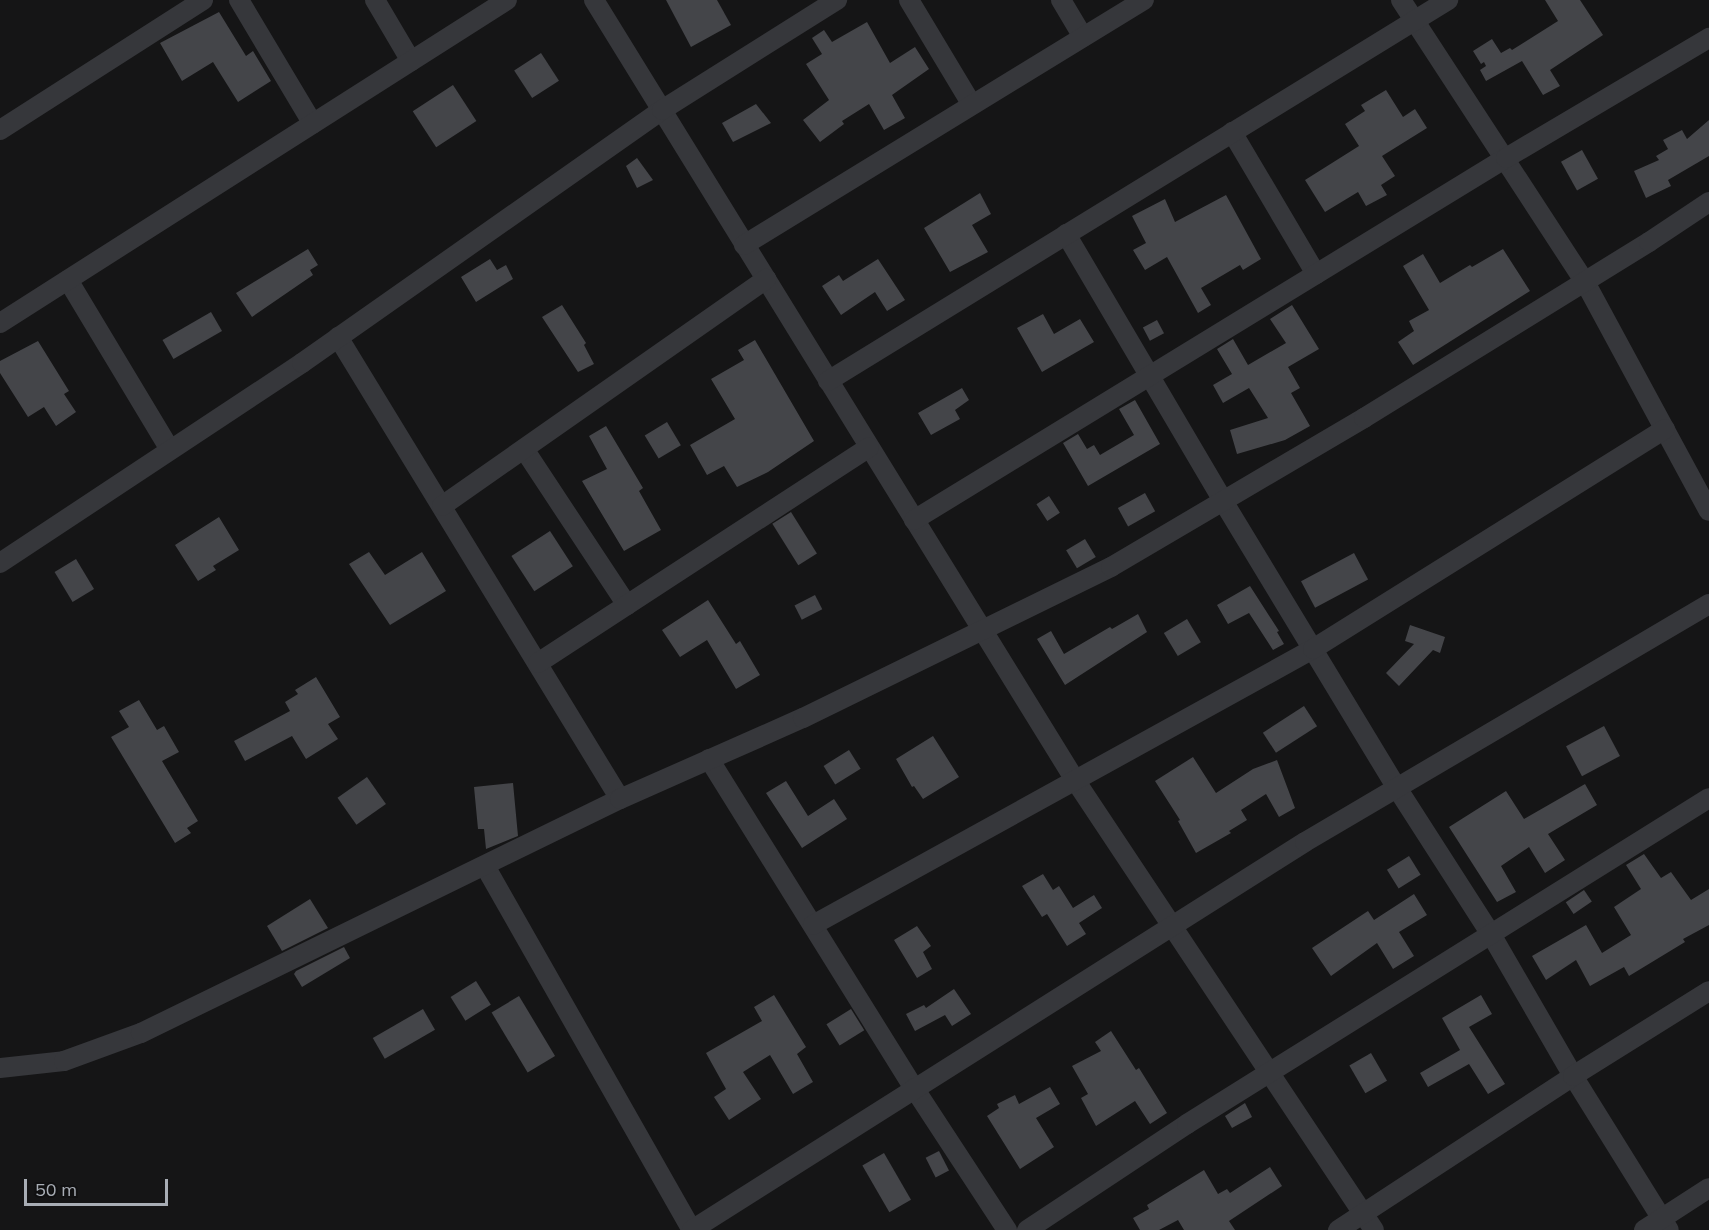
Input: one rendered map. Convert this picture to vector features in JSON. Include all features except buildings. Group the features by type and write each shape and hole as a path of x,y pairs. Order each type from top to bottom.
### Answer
{"street":[{"path":"0,130 203,0"},
{"path":"238,0 313,124"},
{"path":"375,0 411,62"},
{"path":"0,323 507,0"},
{"path":"594,0 1075,780 1369,1222"},
{"path":"0,562 338,337 662,110 837,0"},
{"path":"909,0 972,105"},
{"path":"1061,0 1083,37"},
{"path":"744,245 1144,0"},
{"path":"1401,0 1585,282 1709,510"},
{"path":"828,381 1448,0"},
{"path":"914,520 1506,158 1709,38"},
{"path":"1232,132 1316,274"},
{"path":"0,1068 64,1061 141,1033 620,799 803,718 1111,567 1585,282 1709,202"},
{"path":"1066,234 1223,501 1397,788 1492,936 1573,1076 1665,1224"},
{"path":"442,506 766,279"},
{"path":"68,280 170,450"},
{"path":"338,337 620,799"},
{"path":"813,925 1313,649 1665,429"},
{"path":"538,663 869,447"},
{"path":"524,448 627,605"},
{"path":"485,866 692,1230 1171,925 1397,788 1709,604"},
{"path":"709,759 914,1088 1007,1230"},
{"path":"1027,1230 1268,1073 1492,936 1709,798"},
{"path":"1338,1230 1369,1222 1573,1076 1709,991"},
{"path":"1644,1230 1665,1224 1709,1188"}]}
